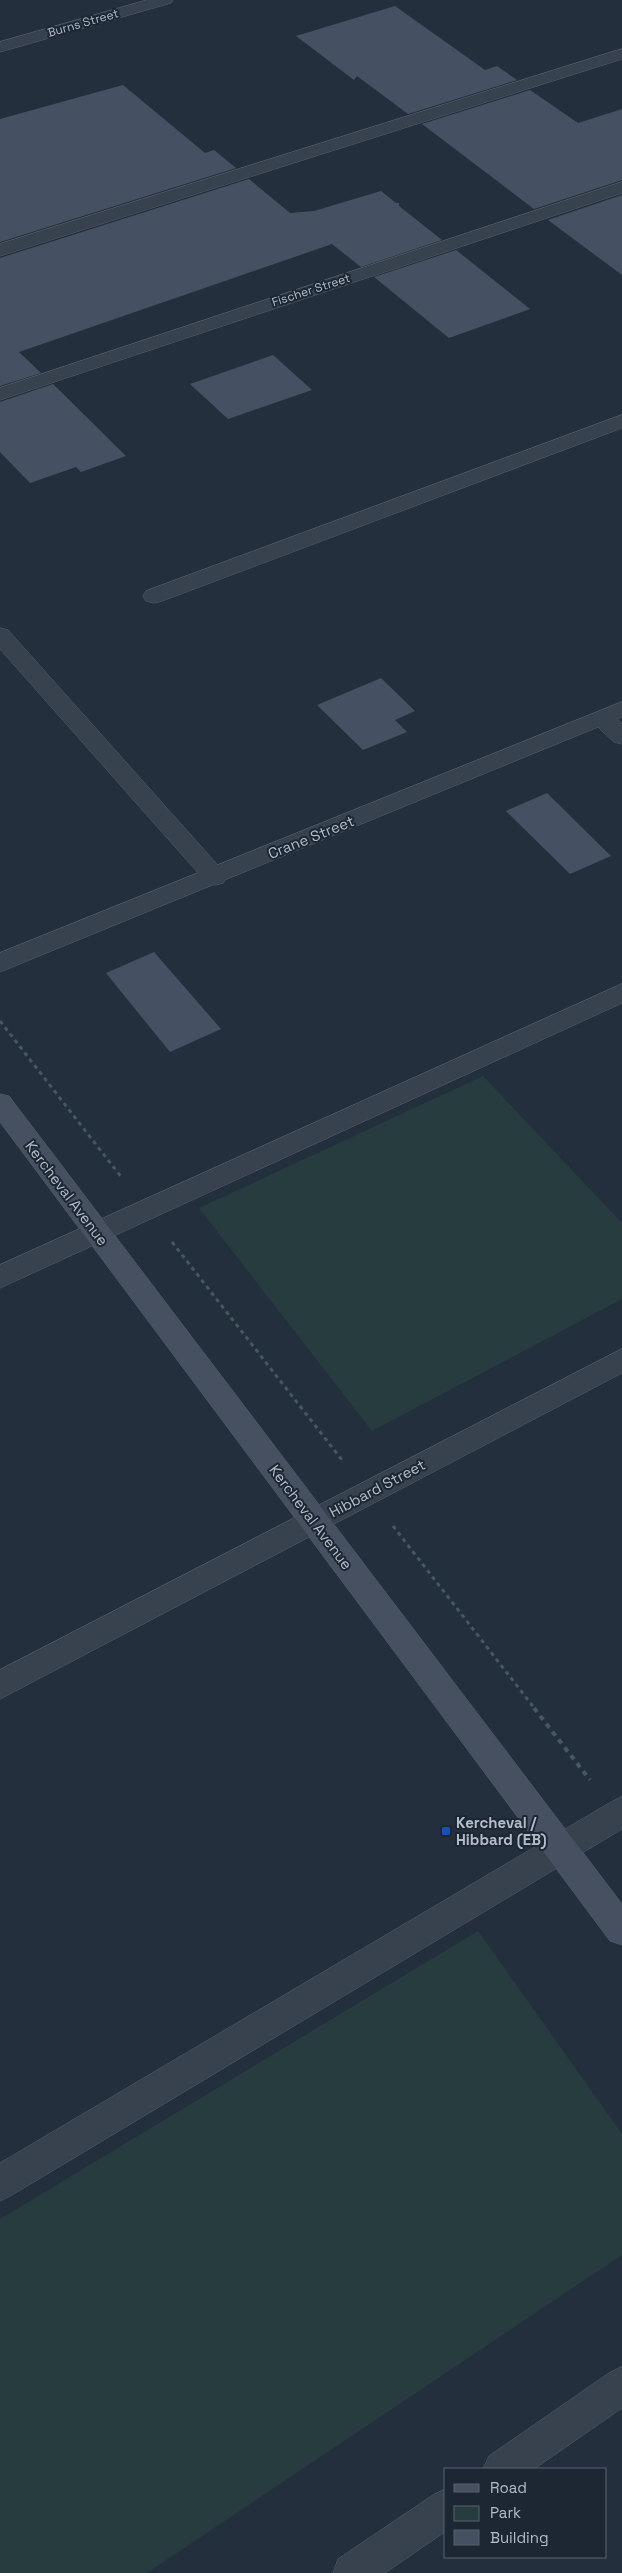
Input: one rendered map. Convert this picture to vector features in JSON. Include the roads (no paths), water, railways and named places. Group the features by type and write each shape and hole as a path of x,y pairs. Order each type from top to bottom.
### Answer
{"street":[{"name":"Burns Street","path":"0,47 166,0"},
{"path":"0,250 622,54"},
{"name":"Fischer Street","path":"0,394 622,187"},
{"path":"154,596 622,422"},
{"path":"0,635 215,877"},
{"path":"612,713 622,737"},
{"name":"Crane Street","path":"0,963 215,877 612,713"},
{"path":"0,1277 622,993"},
{"name":"Kercheval Avenue","path":"0,1103 622,1930"},
{"name":"Hibbard Street","path":"0,1686 622,1360"},
{"path":"0,2183 620,1814"},
{"path":"503,2468 622,2386"},
{"path":"352,2573 444,2509"}],"place":[{"name":"Kercheval / Hibbard (EB)","path":"446,1831"}]}
